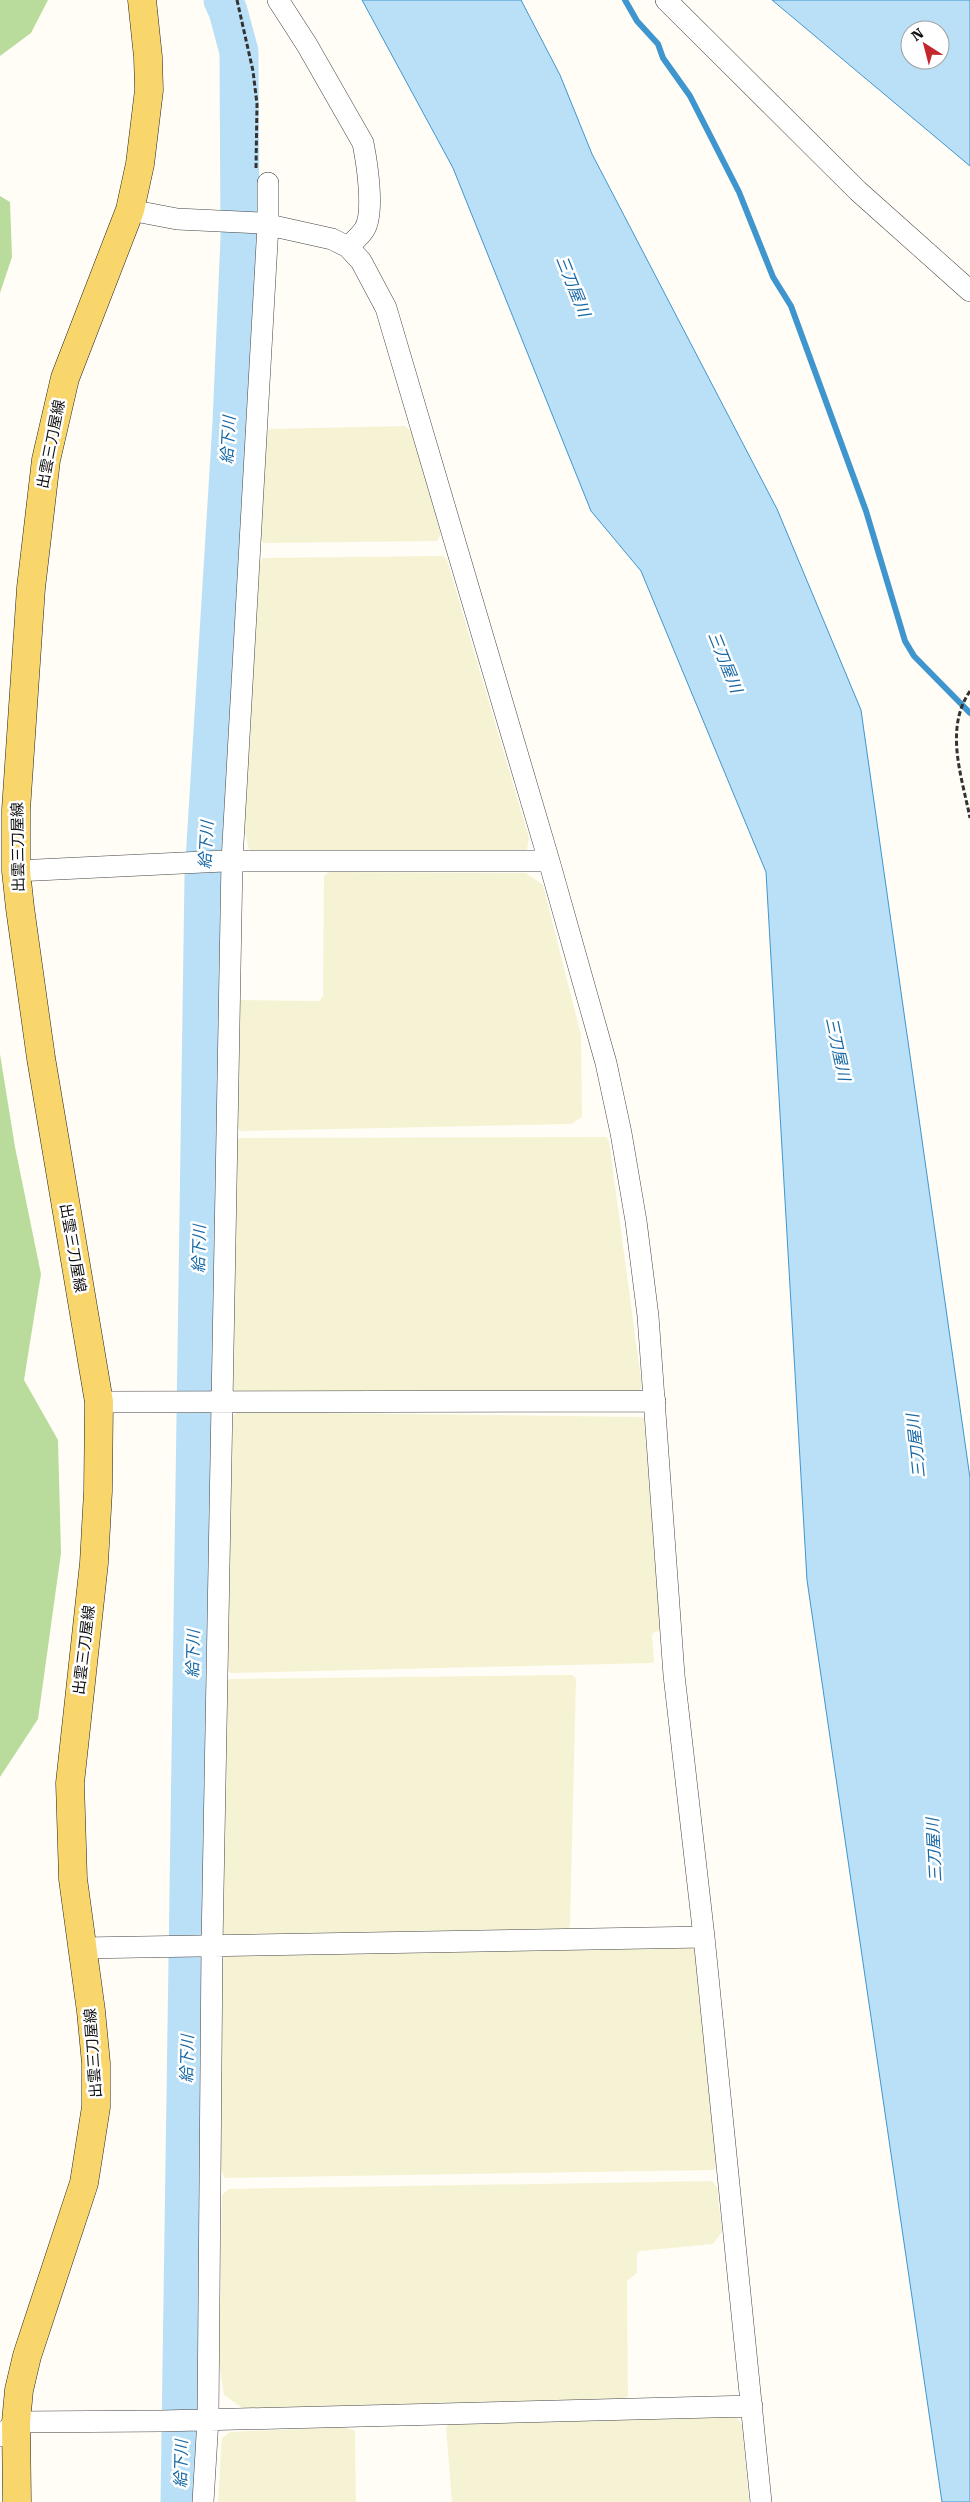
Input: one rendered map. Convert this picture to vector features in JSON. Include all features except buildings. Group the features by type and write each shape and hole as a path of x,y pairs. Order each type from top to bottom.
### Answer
{"main road":[{"name":"出雲三刀屋線","path":"17,2502 8,2429 27,2356 84,2183 96,2107 96,2063 74,1880 70,1783 94,1564 98,1491 99,1402 40,1058 16,871 16,810 27,647 38,523 46,460 65,378 130,210 143,147 149,90 148,49 142,0"}],"street":[{"path":"278,0 308,45 363,143 366,161 369,218 364,231 348,247"},
{"path":"666,0 858,191 970,291"},
{"path":"203,2502 209,1946 228,861 264,224 268,191"},
{"path":"130,210 177,219 264,224 332,239 348,247 370,275 386,308 549,861 606,1063 621,1133 636,1220 646,1297 674,1675 704,1937 761,2502"},
{"path":"16,871 228,861 549,861"},
{"path":"99,1402 218,1404 654,1401"},
{"path":"82,1948 704,1937"},
{"path":"8,2429 204,2419 752,2406"}],"path":[{"path":"237,0 253,71 257,104 258,182 260,190 268,191"},
{"path":"970,691 963,701 956,728 958,757 970,818"}],"shaded area":[{"path":"405,426 412,432 441,534 437,541 263,543 259,536 267,432 270,429"},
{"path":"443,556 447,560 529,838 527,850 250,854 242,819 257,563 263,558"},
{"path":"329,872 526,873 543,885 581,1035 582,1117 571,1124 240,1131 235,1124 240,1000 319,1001 323,996 324,876"},
{"path":"606,1137 609,1141 642,1387 637,1393 238,1396 229,1384 236,1140 241,1138"},
{"path":"238,1412 642,1417 644,1419 661,1630 653,1633 652,1636 654,1661 652,1663 231,1673 226,1668 233,1416"},
{"path":"572,1675 576,1679 570,1926 567,1931 224,1938 220,1932 226,1682 230,1679"},
{"path":"690,1944 697,1952 717,2165 714,2170 225,2178 221,2170 222,1959 227,1954"},
{"path":"712,2181 717,2187 722,2232 713,2244 640,2251 637,2254 637,2273 627,2281 628,2396 623,2400 244,2409 224,2395 219,2363 222,2195 229,2189"},
{"path":"736,2417 742,2425 749,2502 452,2502 446,2427 452,2422"},
{"path":"345,2427 355,2431 356,2502 218,2502 222,2438 230,2432"}],"green space":[{"path":"0,0 48,0 31,33 0,56"},
{"path":"0,196 10,202 12,257 0,293"},
{"path":"0,1054 15,1147 41,1274 24,1380 58,1440 61,1553 38,1719 0,1777"}],"water":[{"name":"三刀屋川","path":"362,0 521,0 560,75 592,154 777,509 861,710 970,1478 970,2502 942,2502 807,1580 766,872 641,571 591,511 453,168"},
{"path":"772,0 970,0 970,166"}],"waterway":[{"name":"給下川","path":"180,2502 204,877 232,423 240,238 239,52 228,11 223,0"},
{"path":"625,0 637,21 658,44 663,58 690,96 739,192 773,277 791,306 866,511 905,641 914,656 970,713"}]}
